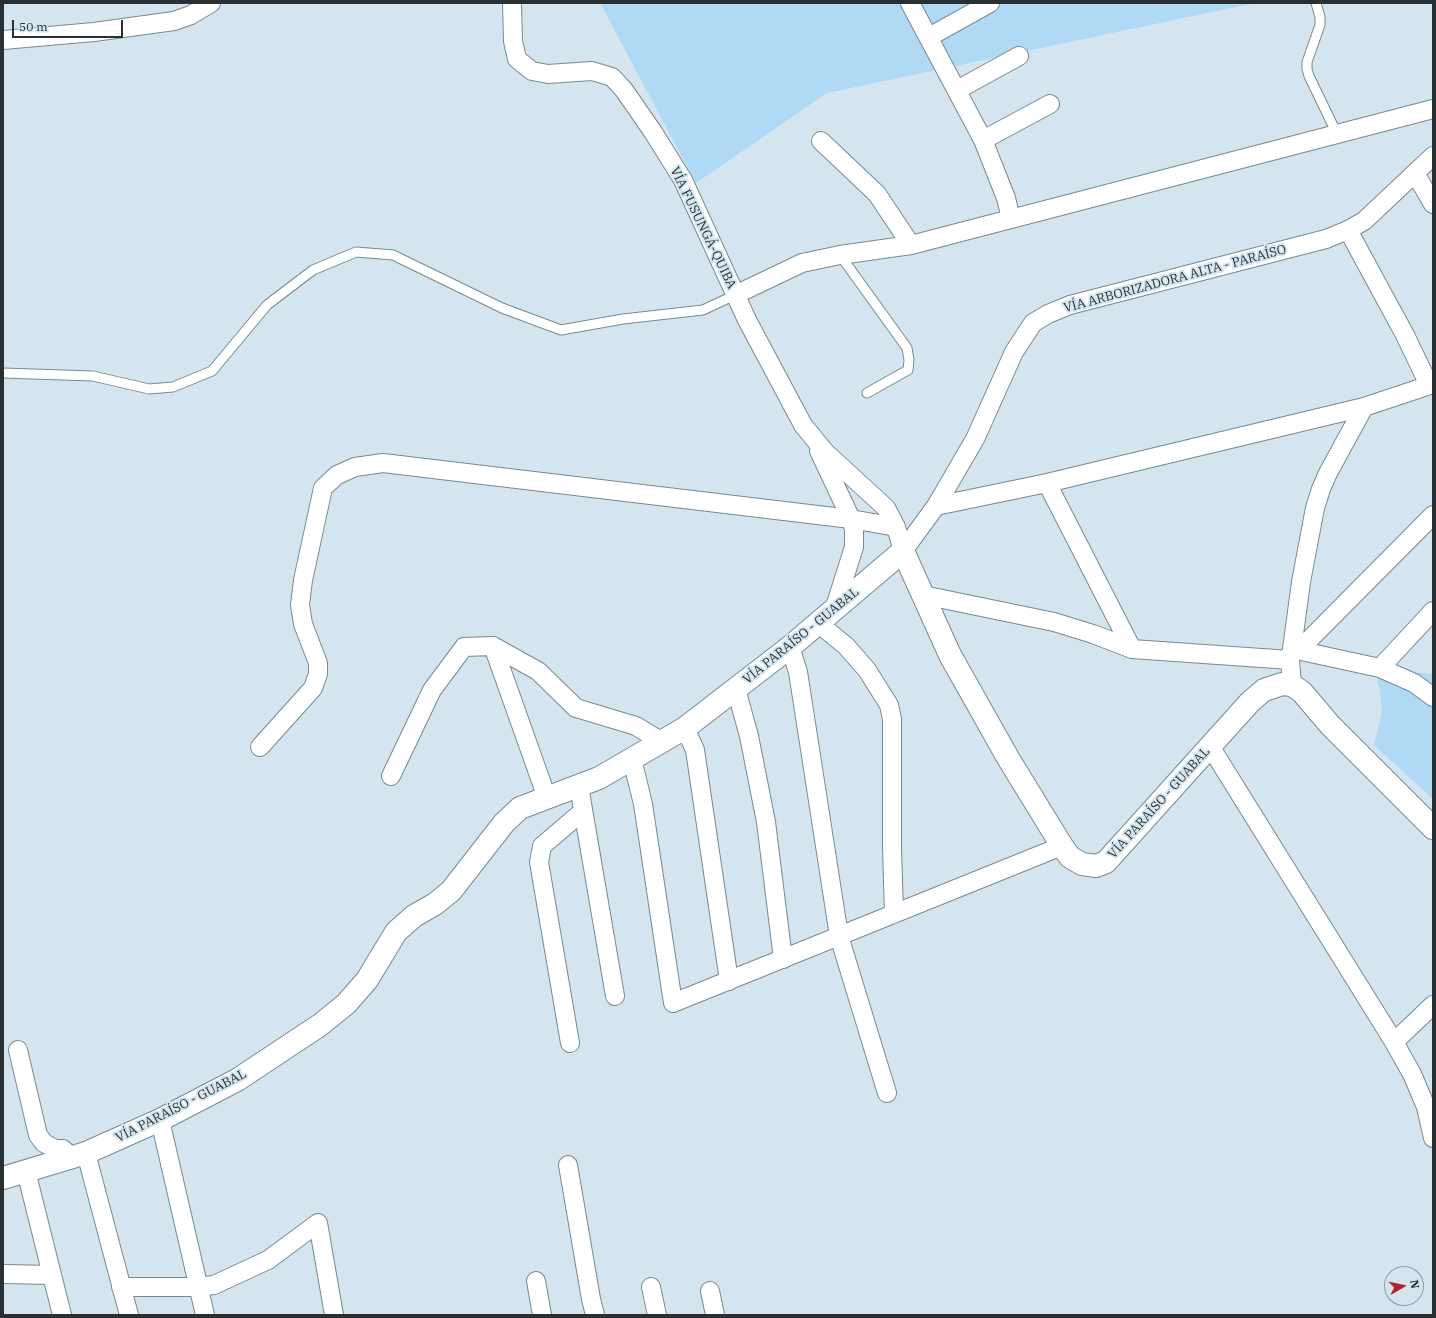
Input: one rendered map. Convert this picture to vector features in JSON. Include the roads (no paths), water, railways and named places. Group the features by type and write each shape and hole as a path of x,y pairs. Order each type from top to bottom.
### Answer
{"street":[{"path":"3,40 94,32 174,21 191,16 211,3"},
{"path":"910,3 983,140 1006,198 1012,219"},
{"path":"929,37 990,3"},
{"name":"VÍA FUSUNGÁ-QUIBA","path":"512,4 513,41 515,53 517,59 532,71 548,74 592,71 612,77 624,90 653,132 683,180 746,320 799,418 814,440"},
{"path":"957,90 1019,56"},
{"path":"983,140 1050,104"},
{"path":"736,295 802,264 840,255 911,246 1433,109"},
{"path":"821,141 877,194 911,246"},
{"name":"VÍA ARBORIZADORA ALTA - PARAÍSO","path":"903,551 936,506 975,439 1014,352 1033,324 1048,314 1070,305 1326,239 1348,230 1364,221 1433,156"},
{"path":"1415,173 1433,204"},
{"path":"936,506 1047,482 1364,407 1431,385 1348,230"},
{"path":"1364,407 1321,489 1316,508 1301,582 1293,653 1292,685 1302,692 1330,725 1433,828"},
{"path":"814,440 851,518 854,529 854,547 827,617 846,646 867,670 889,705 892,719 892,847 894,914"},
{"path":"814,440 886,508 896,527 903,551"},
{"path":"260,748 313,688 318,674 318,663 303,624 300,605 303,580 322,488 336,475 355,467 383,463 851,518 896,527"},
{"path":"1047,482 1132,649"},
{"path":"1293,653 1433,515"},
{"name":"VÍA PARAÍSO - GUABAL","path":"3,1178 77,1156 160,1120 237,1080 320,1025 346,1004 367,980 396,932 414,916 435,904 451,891 504,823 520,808 600,778 685,728 827,617 903,551 950,655 1008,758 1062,846 1070,857 1082,864 1096,866 1106,862 1250,702 1264,690 1282,684 1292,685"},
{"path":"923,595 1054,622 1093,634 1132,649 1252,658 1293,653 1380,668 1414,682 1433,697"},
{"path":"1380,668 1433,611"},
{"path":"391,776 432,690 464,647 493,646 538,671 576,708 636,726 662,742"},
{"path":"493,646 547,798"},
{"path":"790,647 798,672 839,936 887,1093"},
{"path":"736,689 749,736 766,822 783,959"},
{"path":"685,728 695,750 729,981"},
{"path":"1210,746 1394,1042 1415,1081 1426,1107 1433,1138"},
{"path":"632,759 643,804 674,1003 1062,846"},
{"path":"579,786 615,996"},
{"path":"570,1043 539,862 542,846 583,811"},
{"path":"1394,1042 1433,1005"},
{"path":"18,1050 38,1135 44,1143 55,1149 63,1149 66,1152 77,1156 129,1315"},
{"path":"160,1120 202,1300"},
{"path":"568,1165 591,1299 596,1315"},
{"path":"26,1172 62,1315"},
{"path":"190,1315 214,1285 268,1260 318,1223 334,1315"},
{"path":"3,1274 52,1275"},
{"path":"536,1280 542,1315"},
{"path":"651,1287 657,1315"},
{"path":"121,1288 202,1300"},
{"path":"710,1291 716,1315"}],"lane":[{"path":"1316,3 1320,17 1320,25 1307,62 1307,69 1337,134"},
{"path":"3,373 93,376 149,389 173,387 212,371 267,305 313,270 356,252 393,255 502,308 561,330 623,319 703,310 736,295"},
{"path":"840,255 907,348 909,360 908,370 867,393"}]}
